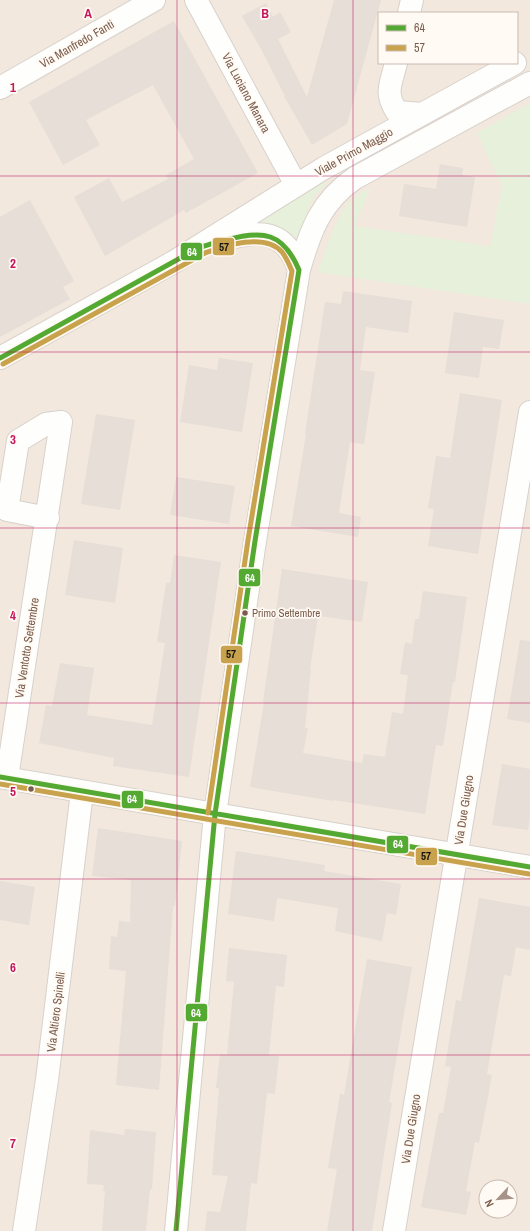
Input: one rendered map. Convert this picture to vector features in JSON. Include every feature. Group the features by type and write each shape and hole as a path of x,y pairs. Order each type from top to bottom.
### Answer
{"street":[{"name":"Via Manfredo Fanti","path":"0,88 154,0"},
{"name":"Via Luciano Manara","path":"196,0 296,185"},
{"path":"409,12 412,0"},
{"name":"Viale Primo Maggio","path":"518,62 530,55"},
{"path":"396,64 389,94 392,104 397,112 422,114"},
{"name":"Viale Primo Maggio","path":"0,358 159,271 324,168 514,64"},
{"name":"Viale Primo Maggio","path":"176,1231 215,814 255,541 299,270 306,245 316,222 326,206 336,192 348,182 530,83"},
{"name":"Viale Primo Maggio","path":"197,248 246,234 271,236 282,242 290,250 296,259 299,270"},
{"name":"Via Due Giugno","path":"394,1231 530,412"},
{"name":"Via Ventotto Settembre","path":"4,778 48,518"},
{"path":"4,778 530,867"},
{"name":"Via Altiero Spinelli","path":"24,1231 47,1080 82,792"}],"shaded area":[{"path":"0,0 530,0 530,1231 0,1231"}],"green space":[{"path":"530,103 530,304 318,272 337,221 342,212 348,203 356,196 370,189 355,226 490,246 502,186 477,133"},
{"path":"324,180 326,185 315,194 307,212 302,237 299,239 258,221"}],"building":[{"path":"334,0 381,0 347,124 312,145 284,96 261,49 242,16 266,3 273,17 280,12 291,32 278,39 307,97"},
{"path":"174,21 258,173 186,213 184,210 105,256 74,197 109,178 122,202 168,179 166,175 194,159 153,85 86,120 100,145 63,165 29,102"},
{"path":"440,164 463,168 462,175 475,177 467,227 399,216 404,184 436,189"},
{"path":"30,200 74,281 63,287 70,299 0,337 0,217"},
{"path":"343,291 412,301 408,333 366,327 360,370 375,372 364,444 350,442 339,513 361,517 358,537 291,526 325,302 341,304"},
{"path":"454,312 504,320 499,349 483,347 479,378 445,373"},
{"path":"219,358 253,363 242,432 180,422 189,365 217,370"},
{"path":"460,393 502,400 478,554 428,546 434,509 428,508 436,456 450,458"},
{"path":"96,414 135,420 120,510 81,504"},
{"path":"176,477 235,486 229,524 170,515"},
{"path":"74,540 123,548 115,603 65,595"},
{"path":"174,555 221,562 189,777 113,766 114,758 39,743 46,705 52,706 60,663 94,668 87,715 152,725 165,643 157,642 166,583 170,583"},
{"path":"282,569 368,582 362,622 318,616 310,669 305,728 308,728 303,753 362,763 364,754 385,757 392,712 403,714 408,675 400,674 405,642 412,644 415,619 419,619 423,591 467,597 455,682 453,682 443,746 436,745 425,814 250,787 264,703"},
{"path":"520,640 530,641 530,723 507,719"},
{"path":"502,764 530,769 530,816 528,830 492,825"},
{"path":"98,828 182,841 175,906 173,906 159,1090 116,1085 126,971 109,969 111,936 117,937 119,921 130,922 131,880 92,876"},
{"path":"236,851 325,865 324,871 401,884 396,915 387,913 382,941 335,931 338,908 277,898 274,921 228,914"},
{"path":"0,881 35,887 29,925 0,920"},
{"path":"479,898 530,907 530,950 516,947 511,976 504,975 487,1074 492,1075 479,1143 475,1142 466,1191 471,1192 466,1215 421,1207 439,1113 443,1113 451,1067 445,1066 456,1000 461,1001"},
{"path":"229,948 287,955 284,987 276,986 269,1055 279,1056 275,1094 267,1093 257,1184 251,1183 246,1231 205,1231 207,1211 220,1212 228,1176 212,1175 219,1088 216,1088 220,1054 227,1055 234,982 226,981"},
{"path":"367,959 412,967 389,1102 392,1103 372,1231 327,1231 337,1169 328,1168 340,1094 344,1095"},
{"path":"125,1129 156,1132 152,1189 150,1189 146,1231 102,1231 105,1191 103,1191 104,1185 87,1184 90,1130 124,1135"}],"transit line":[{"name":"64","path":"0,358 193,251 209,244 251,235 270,237 279,241 286,248 293,257 299,270 255,541 215,814 176,1231"},
{"name":"57","path":"3,364 205,253 244,242 265,243 274,246 282,252 289,263 292,271 248,540 208,813"},
{"name":"64","path":"0,777 530,867"},
{"name":"57","path":"0,784 529,874"}],"place":[{"name":"Primo Settembre","path":"245,613"}]}
